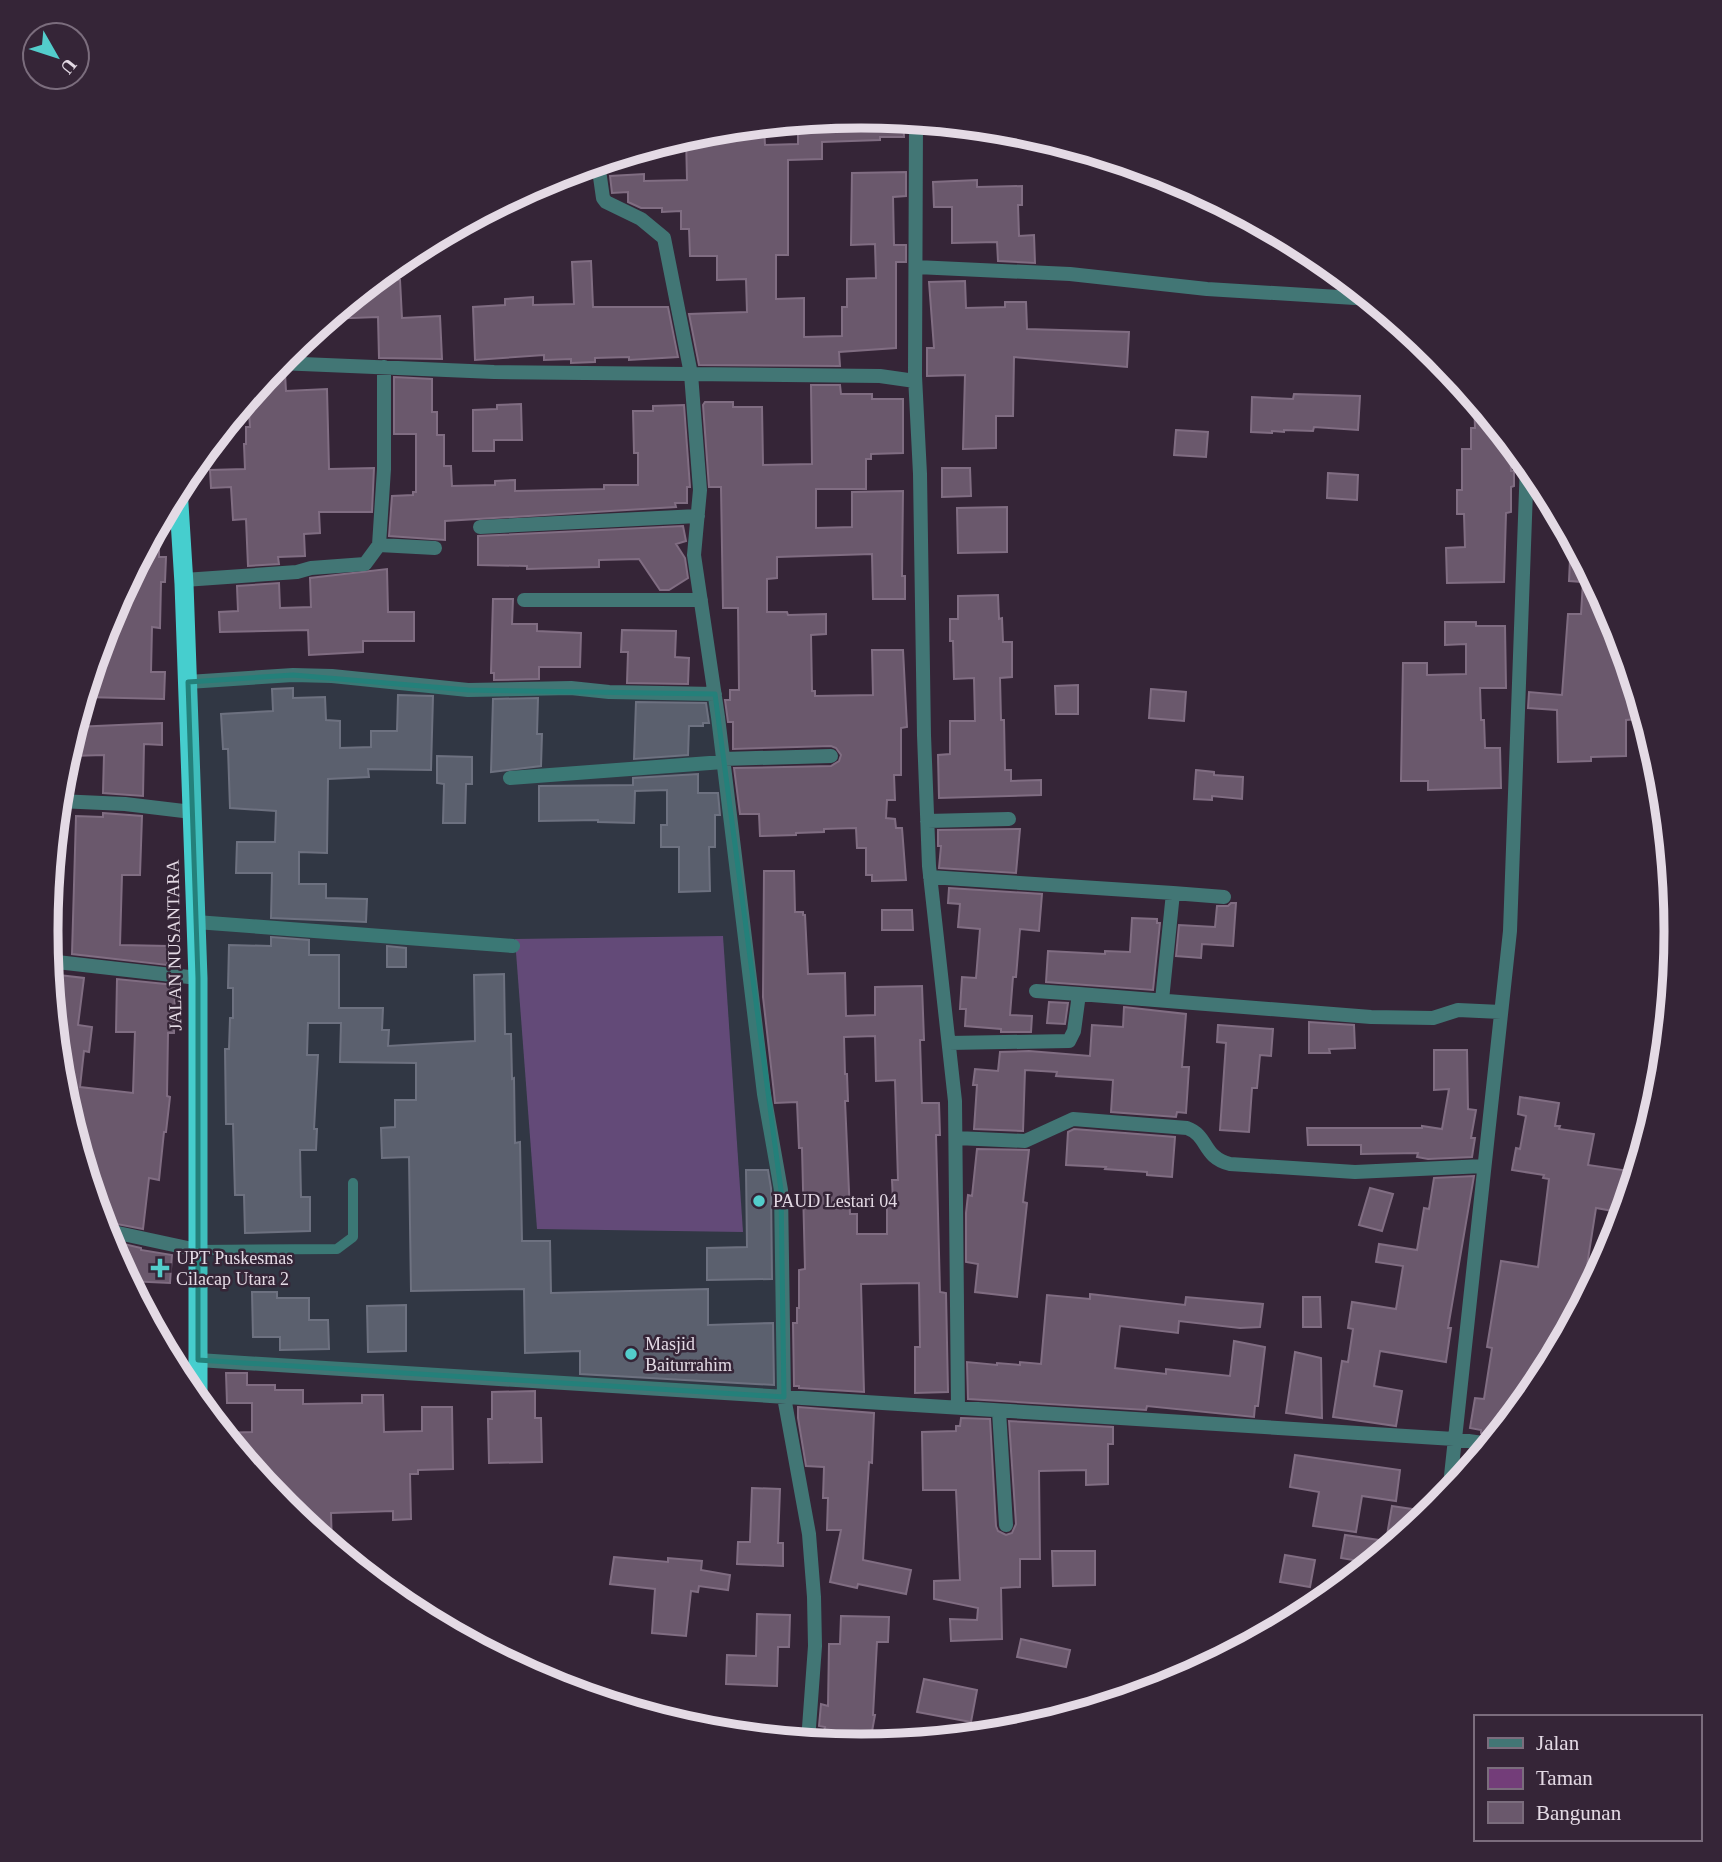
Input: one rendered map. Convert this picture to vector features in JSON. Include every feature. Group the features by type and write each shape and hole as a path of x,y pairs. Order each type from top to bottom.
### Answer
{"highway":[{"name":"JALAN NUSANTARA","path":"179,507 198,978 197,1250 191,1372"}],"street":[{"path":"916,129 915,381 920,474 927,821 930,877 956,1101 958,1408"},
{"path":"599,171 606,202 641,219 664,238 691,374 700,490 694,555 715,694 764,1094 781,1190 784,1397 809,1534 814,1597 815,1646 809,1733"},
{"path":"916,267 1070,275 1207,289 1355,298"},
{"path":"292,364 494,372 880,376 915,381"},
{"path":"184,580 359,566 368,561 379,545 384,469 384,367"},
{"path":"1451,1476 1510,931 1526,481"},
{"path":"480,527 698,516"},
{"path":"379,545 435,548"},
{"path":"524,600 701,600"},
{"path":"188,681 293,675 332,676 468,690 571,688 609,692 715,694"},
{"path":"510,778 723,761 831,756"},
{"path":"69,802 125,804 192,812"},
{"path":"927,821 1009,819"},
{"path":"930,877 1224,897"},
{"path":"1162,1000 1173,893"},
{"path":"196,922 513,946"},
{"path":"59,962 198,978"},
{"path":"1036,991 1371,1017 1433,1018 1458,1010 1501,1012"},
{"path":"949,1043 1069,1041 1074,1031 1079,994"},
{"path":"956,1138 1025,1141 1073,1119 1187,1128 1199,1134 1213,1157 1230,1164 1355,1172 1484,1166"},
{"path":"117,1233 197,1250"},
{"path":"191,1372 784,1397 1480,1443"},
{"path":"999,1411 1006,1525"}],"lane":[{"path":"197,1250 337,1249 353,1237 353,1183"}],"highlighted area":[{"path":"293,675 468,690 715,694 781,1190 784,1397 198,1360 198,978 188,682"}],"green space":[{"path":"723,936 743,1232 537,1229 515,939"}],"building":[{"path":"904,129 904,137 822,142 822,159 788,160 788,255 776,255 776,299 804,298 804,337 842,336 842,307 847,307 847,279 876,278 875,244 851,245 852,173 906,172 906,196 893,197 894,245 906,245 906,262 896,262 896,348 839,352 840,366 699,365 689,314 747,312 746,279 717,280 717,256 690,256 689,229 681,229 681,211 662,212 662,208 641,208 628,202 628,192 612,193 610,176 644,174 644,181 687,180 686,147 764,134 765,145 798,144 798,130"},
{"path":"977,180 977,187 1022,186 1022,205 1018,205 1019,236 1034,235 1035,263 998,261 997,242 952,243 952,207 934,207 933,182"},
{"path":"591,261 593,307 668,307 678,357 629,360 629,357 595,358 595,362 571,363 571,359 544,360 544,355 475,360 473,307 505,305 505,299 533,297 533,305 574,304 572,262"},
{"path":"396,277 396,280 400,280 402,318 440,316 442,359 379,358 378,317 342,318"},
{"path":"965,281 966,308 1005,307 1005,302 1026,302 1027,329 1129,332 1127,367 1014,357 1013,416 996,416 996,448 963,449 965,375 927,376 927,348 934,348 929,282"},
{"path":"284,373 286,391 327,389 329,469 374,468 372,512 319,512 320,533 304,534 305,556 278,557 279,564 248,566 246,519 233,520 231,487 211,488 210,470 245,469 246,427 250,427 249,411"},
{"path":"394,377 432,379 432,412 437,412 437,435 444,435 444,466 451,466 452,486 495,485 495,481 515,480 515,491 604,489 604,485 638,485 638,453 634,453 633,411 653,411 653,406 684,405 690,487 687,487 687,503 675,503 676,507 445,521 445,540 389,536 392,496 413,495 413,492 416,492 416,434 394,434"},
{"path":"811,385 840,385 841,394 872,394 872,399 903,399 903,453 871,454 871,459 866,459 866,489 816,489 816,528 852,527 852,492 903,491 902,576 905,576 905,599 873,599 872,554 777,557 777,578 767,579 767,612 787,612 788,615 826,614 826,634 811,635 812,691 815,691 815,696 873,695 872,650 903,650 907,727 901,728 901,775 894,775 895,800 887,800 886,818 895,819 896,828 902,828 906,880 872,881 872,875 866,875 866,848 857,848 856,828 760,836 759,814 740,814 734,768 831,766 839,761 841,755 831,746 733,749 733,722 728,722 725,700 730,700 730,690 739,690 738,608 723,608 721,487 709,487 703,405 705,402 733,402 733,407 762,407 763,465 812,464"},
{"path":"1294,394 1360,396 1358,430 1314,427 1313,431 1251,432 1252,397 1293,399"},
{"path":"521,404 522,440 494,440 494,451 473,451 473,410"},
{"path":"1474,413 1511,459 1511,471 1514,471 1511,512 1506,513 1504,582 1447,583 1446,548 1465,547 1464,514 1457,514 1457,490 1462,490 1462,449 1471,449 1471,428 1475,428"},
{"path":"1176,430 1208,432 1206,457 1174,455"},
{"path":"942,468 970,468 971,496 942,497"},
{"path":"1328,473 1358,475 1357,500 1327,498"},
{"path":"1007,507 1007,552 958,553 957,508"},
{"path":"683,526 686,541 676,544 685,558 688,578 669,590 660,590 639,559 599,560 599,567 527,569 527,566 478,565 478,536"},
{"path":"159,541 159,557 166,557 165,582 161,582 160,628 152,627 151,672 165,672 164,699 93,697 119,624"},
{"path":"1570,555 1603,624 1636,719 1626,720 1626,756 1558,762 1557,710 1528,708 1529,692 1562,695 1568,614 1581,614 1583,582 1569,581"},
{"path":"387,569 388,612 414,612 414,641 363,641 363,652 309,655 308,630 220,632 219,612 238,611 237,586 279,583 280,608 311,607 310,578"},
{"path":"998,595 1003,642 1012,642 1012,677 1000,678 1005,770 1011,770 1011,781 1041,780 1041,795 939,798 938,755 950,754 950,721 975,721 974,678 954,679 950,619 958,619 958,596"},
{"path":"493,599 513,599 512,624 537,624 537,631 581,633 580,667 539,667 539,679 494,680 494,673 491,673"},
{"path":"1445,622 1505,626 1506,688 1480,688 1485,748 1500,748 1501,788 1428,790 1428,781 1401,781 1403,663 1427,663 1427,675 1466,674 1466,644 1445,645"},
{"path":"622,630 676,631 675,657 689,658 688,684 627,683 628,652 621,652"},
{"path":"1078,685 1078,714 1056,714 1055,686"},
{"path":"293,688 293,698 325,697 326,720 340,721 340,748 371,747 371,731 397,731 398,695 433,696 431,770 368,769 369,777 328,779 327,853 299,852 299,884 326,884 326,898 367,899 366,922 271,918 272,873 236,873 237,842 275,842 276,811 230,808 228,749 223,749 221,714 273,711 272,689"},
{"path":"1151,689 1186,692 1184,721 1149,718"},
{"path":"538,698 537,734 542,734 541,766 491,772 493,699"},
{"path":"636,702 706,703 709,723 689,726 688,755 634,759"},
{"path":"162,723 162,745 144,744 143,796 103,793 104,755 77,756 84,727"},
{"path":"437,756 472,757 472,784 466,784 465,823 443,823 444,784 437,783"},
{"path":"1196,770 1214,772 1214,775 1243,777 1242,799 1212,796 1212,800 1194,799"},
{"path":"698,774 698,793 718,793 720,815 715,815 715,847 709,847 710,891 679,892 679,847 661,847 661,825 667,825 667,790 635,791 634,823 598,820 539,821 539,786 633,785 633,778"},
{"path":"103,813 142,816 140,875 122,875 120,945 168,946 167,965 72,954 76,816 103,817"},
{"path":"1020,829 1016,873 939,868 941,846 938,846 938,830"},
{"path":"764,871 794,871 795,912 803,912 805,915 808,974 845,973 846,1016 875,1015 875,987 922,986 922,1103 939,1103 940,1135 936,1135 940,1292 946,1293 948,1392 915,1393 915,1347 920,1347 919,1283 861,1284 864,1392 794,1386 793,1323 797,1323 799,1308 799,1270 805,1269 802,1148 799,1148 797,1102 775,1103 763,997","holes":["875,1036 876,1081 895,1080 898,1180 892,1180 893,1202 887,1202 887,1234 857,1234 857,1214 850,1214 844,1037"]},
{"path":"949,888 1042,894 1039,931 1020,929 1016,977 1013,977 1010,1015 1032,1016 1031,1032 1001,1032 1001,1029 965,1026 966,1009 960,1009 962,977 976,978 980,929 958,927 960,904 948,903"},
{"path":"1236,903 1233,946 1202,944 1201,958 1176,956 1179,925 1215,927 1217,906 1228,906"},
{"path":"882,910 912,910 913,930 882,930"},
{"path":"1132,918 1157,919 1157,923 1160,923 1153,990 1046,982 1048,951 1105,954 1105,951 1130,952"},
{"path":"271,937 309,940 309,955 339,955 339,1008 383,1008 382,1030 389,1030 388,1046 475,1041 474,975 504,974 505,1034 511,1034 512,1079 514,1078 515,1143 520,1142 522,1241 550,1241 551,1293 708,1289 708,1325 773,1323 774,1385 580,1374 580,1351 525,1353 524,1289 411,1291 409,1157 382,1158 381,1128 395,1127 395,1100 416,1100 416,1063 340,1062 341,1023 308,1023 307,1055 318,1055 314,1129 317,1129 316,1150 300,1150 301,1197 310,1197 310,1231 245,1233 244,1195 235,1195 233,1124 226,1124 225,1049 229,1049 230,1018 233,1018 233,988 228,988 229,945 271,946"},
{"path":"387,946 406,948 406,967 387,967"},
{"path":"59,975 84,978 78,1025 92,1027 89,1052 84,1051 80,1087 133,1093 135,1032 116,1032 117,979 175,985 174,1033 168,1033 167,1096 170,1097 166,1132 159,1180 149,1178 143,1229 113,1223 100,1189 73,1088"},
{"path":"1049,1002 1068,1003 1065,1024 1047,1023"},
{"path":"1124,1007 1186,1014 1182,1067 1189,1067 1186,1113 1177,1112 1176,1117 1111,1112 1113,1080 1056,1076 1057,1072 1025,1070 1023,1131 974,1129 977,1085 973,1085 975,1069 998,1071 1000,1052 1029,1051 1090,1056 1092,1025 1123,1027"},
{"path":"1309,1022 1354,1025 1355,1048 1329,1049 1330,1053 1309,1053"},
{"path":"1218,1025 1273,1029 1271,1056 1260,1055 1257,1088 1252,1088 1249,1132 1220,1130 1226,1043 1217,1042"},
{"path":"1434,1050 1467,1050 1468,1109 1476,1110 1471,1138 1475,1138 1472,1157 1428,1159 1417,1157 1418,1153 1361,1154 1361,1145 1308,1145 1307,1128 1422,1126 1442,1129 1449,1089 1434,1090"},
{"path":"1520,1097 1559,1103 1555,1126 1560,1126 1559,1129 1594,1134 1588,1165 1627,1171 1613,1211 1596,1208 1587,1272 1557,1333 1529,1377 1486,1434 1481,1433 1481,1430 1470,1428 1475,1398 1484,1399 1492,1348 1487,1347 1501,1261 1538,1267 1549,1179 1543,1178 1544,1175 1512,1170 1516,1148 1520,1149 1526,1116 1518,1114"},
{"path":"1074,1129 1175,1137 1172,1177 1105,1169 1106,1167 1066,1165 1068,1132"},
{"path":"977,1149 1029,1150 1023,1202 1027,1203 1017,1297 975,1292 978,1264 966,1262 966,1213 968,1195 972,1196"},
{"path":"746,1170 768,1170 771,1188 772,1279 707,1280 707,1248 747,1247"},
{"path":"1474,1176 1448,1328 1451,1328 1446,1362 1380,1351 1374,1386 1402,1391 1396,1426 1333,1417 1342,1361 1348,1362 1353,1329 1348,1328 1352,1302 1396,1309 1403,1266 1376,1262 1379,1244 1417,1250 1424,1208 1429,1209 1434,1178"},
{"path":"1370,1188 1393,1194 1382,1231 1359,1225"},
{"path":"121,1243 172,1255 170,1283 139,1282"},
{"path":"252,1292 277,1292 277,1298 309,1298 309,1320 328,1320 329,1349 280,1350 280,1337 253,1337"},
{"path":"1090,1294 1185,1305 1186,1297 1263,1304 1260,1327 1240,1328 1179,1321 1178,1333 1120,1326 1115,1368 1166,1374 1166,1369 1230,1376 1234,1341 1265,1347 1258,1406 1255,1406 1254,1417 1147,1406 1146,1410 968,1399 967,1362 997,1365 1020,1365 1020,1362 1041,1364 1047,1295 1090,1299"},
{"path":"1303,1297 1320,1297 1321,1327 1303,1327"},
{"path":"406,1305 406,1351 368,1352 367,1306"},
{"path":"1295,1352 1321,1358 1322,1418 1286,1413"},
{"path":"226,1373 247,1373 247,1385 275,1385 275,1390 303,1390 303,1404 362,1403 362,1395 383,1395 384,1432 422,1431 422,1407 452,1407 453,1469 418,1470 418,1474 410,1474 411,1519 393,1520 393,1511 331,1513 332,1536 293,1499 234,1433 252,1432 252,1403 227,1403"},
{"path":"535,1391 535,1418 541,1418 542,1462 489,1463 488,1419 492,1419 492,1392"},
{"path":"798,1407 874,1413 863,1560 911,1570 906,1594 858,1584 857,1588 830,1582 841,1530 827,1530 828,1498 823,1498 824,1467 806,1466"},
{"path":"961,1418 990,1419 996,1526 998,1531 1006,1535 1012,1533 1016,1524 1009,1421 1113,1427 1113,1444 1108,1444 1108,1484 1086,1485 1086,1470 1039,1471 1040,1559 1020,1559 1020,1587 1001,1588 1002,1639 951,1641 950,1619 977,1620 978,1608 934,1599 934,1581 960,1580 956,1490 923,1490 922,1432 956,1431"},
{"path":"1295,1455 1400,1470 1396,1501 1362,1496 1356,1532 1313,1526 1319,1492 1290,1487"},
{"path":"752,1488 780,1489 778,1543 783,1543 783,1566 737,1564 738,1542 750,1542"},
{"path":"1392,1506 1418,1510 1391,1535 1386,1539"},
{"path":"1345,1535 1384,1541 1359,1561 1341,1558"},
{"path":"1052,1551 1095,1551 1095,1585 1053,1586"},
{"path":"1285,1555 1315,1560 1310,1587 1280,1582"},
{"path":"614,1557 668,1562 668,1558 702,1561 701,1570 730,1575 728,1590 699,1586 698,1592 691,1591 686,1636 652,1633 655,1589 610,1584"},
{"path":"757,1614 790,1615 789,1647 778,1647 777,1686 726,1684 727,1655 756,1656"},
{"path":"841,1616 889,1617 888,1642 877,1642 875,1715 872,1734 823,1733 825,1727 819,1726 821,1704 828,1706 829,1644 840,1644"},
{"path":"1021,1639 1070,1650 1066,1667 1017,1657"},
{"path":"924,1679 977,1690 971,1722 917,1712"}],"place":[{"name":"PAUD Lestari 04","path":"759,1201"},
{"name":"UPT Puskesmas Cilacap Utara 2","path":"160,1268"},
{"name":"Masjid Baiturrahim","path":"631,1354"}]}
